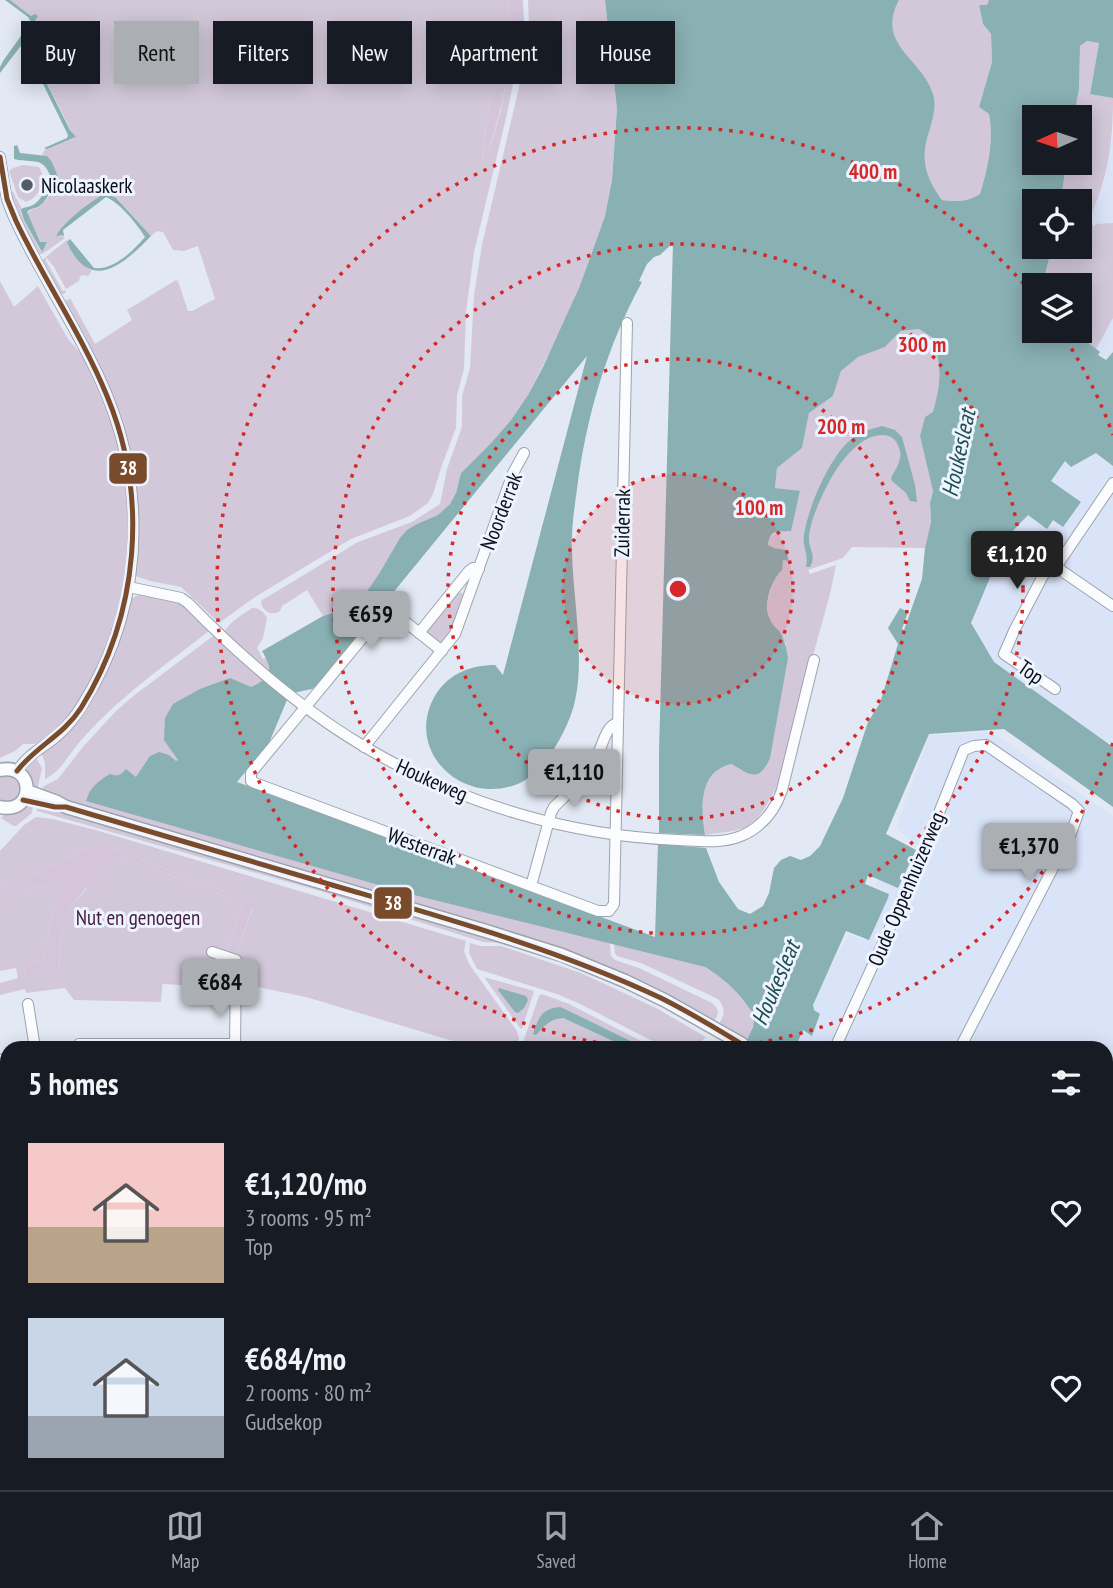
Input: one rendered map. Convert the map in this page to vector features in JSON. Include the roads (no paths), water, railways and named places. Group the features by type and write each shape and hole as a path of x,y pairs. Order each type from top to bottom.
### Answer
{"main road":[{"path":"0,770 17,771 26,782 25,796 15,807 2,810"},
{"path":"25,796 55,807 66,807 486,931 562,956 625,981 737,1041"}],"street":[{"path":"0,158 8,201 21,232 90,358 121,434 128,465 135,539 129,587 113,642 96,680 82,706 61,732 34,751 17,771"},
{"name":"Zuiderrak","path":"615,835 627,323"},
{"name":"Noorderrak","path":"364,747 455,634 513,473 524,453"},
{"name":"Top","path":"1055,689 1004,654 1048,567 1056,566 1113,483"},
{"path":"1056,566 1113,606"},
{"name":"Noorderrak","path":"419,633 469,571 473,568 479,569"},
{"name":"Houkeweg","path":"129,587 181,598 236,651 302,704 364,747 404,768 451,790 497,807 549,822 615,835 717,841 734,839 756,828 769,816 778,800 814,660"},
{"path":"302,704 388,610 442,651"},
{"name":"Westerrak","path":"302,704 251,773 251,781 598,911 609,911 614,904 615,835"},
{"path":"531,886 554,807 592,763 609,727 617,723"},
{"name":"Oude Oppenhuizerweg","path":"838,1041 915,873 964,750 986,745 1079,811 1071,833 964,1041"},
{"path":"212,952 236,960 235,1041"},
{"path":"28,1004 34,1041"}],"water":[{"path":"5,0 10,0 31,16 38,16 35,21 30,21"},
{"name":"Houkesleat","path":"605,0 899,0 893,15 896,39 926,79 934,98 925,164 934,189 942,200 957,201 980,194 988,164 989,114 979,107 992,62 991,34 983,24 979,5 987,5 989,0 1113,0 1113,98 1090,94 1099,43 1087,41 1080,46 1076,105 1022,105 1022,175 1064,175 1063,189 1022,189 1022,259 1049,259 1045,273 1022,273 1022,343 1088,343 1106,360 1113,352 1113,466 1096,453 1071,467 1065,461 1051,481 1081,502 1063,527 1053,520 1047,529 1028,515 1007,537 971,623 994,662 1113,747 1113,807 1004,729 929,734 886,834 916,850 898,888 868,875 865,884 889,894 888,898 869,940 846,931 813,1005 814,1010 820,1014 812,1036 803,1030 798,1041 746,1041 755,1016 733,988 705,967 410,894 86,801 95,785 110,774 119,775 126,769 136,777 150,756 159,752 178,760 164,740 165,718 173,704 200,689 230,678 251,687 264,680 269,668 262,651 323,616 351,607 365,594 407,530 438,515 450,504 461,473 511,420 528,395 579,288 605,216 612,180 617,109 614,84 675,84 675,21 607,21","holes":["673,243 659,833 705,835 704,792 713,774 732,764 754,775 763,770 770,758 788,658 784,641 767,612 767,605 772,585 782,570 783,560 788,561 787,550 768,545 773,533 791,531 800,491 775,488 777,468 802,448 809,413 833,396 841,371 858,357 885,347 901,331 919,329 933,338 939,375 933,412 925,417 920,436 933,491 922,579 904,630 902,629 908,612 900,608 888,628 898,644 880,703 868,722 843,798 820,846 810,856 801,860 790,856 781,860 774,868 769,893 763,906 750,914 738,909 719,882 706,848 658,844 655,937 237,782 269,743 287,700 293,693 312,689 319,683 587,356 503,675 495,665 478,667 454,676 436,694 428,714 427,734 432,752 442,767 457,779 474,787 494,789 515,785 526,780 545,761 567,724 578,684 579,646 572,528 592,409 608,357 642,282 639,281 647,264"]},
{"path":"21,36 21,46 0,73 3,61"},
{"path":"43,84 47,84 76,137 44,148 67,138 68,135"},
{"path":"17,145 20,153 47,156 58,177 58,182 43,203 27,212 40,242 47,242 42,252 24,220 21,209 39,200 51,178 41,163 14,159 14,146"},
{"path":"106,193 116,198 151,236 118,264 96,271 76,258 67,242 70,239 94,268 101,268 122,259 145,237 133,220 106,197 63,230 64,236 56,237 70,219"},
{"path":"882,426 895,430 902,437 917,502 910,501 906,493 892,481 900,455 894,439 883,435 864,441 838,467 820,501 809,537 812,562 810,567 806,567 806,524 826,473 848,442 864,432"},
{"path":"499,988 526,996 528,1000 524,1008 518,1013 515,1012"},
{"path":"560,1007 630,1041 613,1041 563,1018 551,1021 536,1035 533,1034 544,1012"}],"place":[{"name":"Nicolaaskerk","path":"27,185"}],"park label":[{"name":"Nut en genoegen","path":"138,917"}]}
